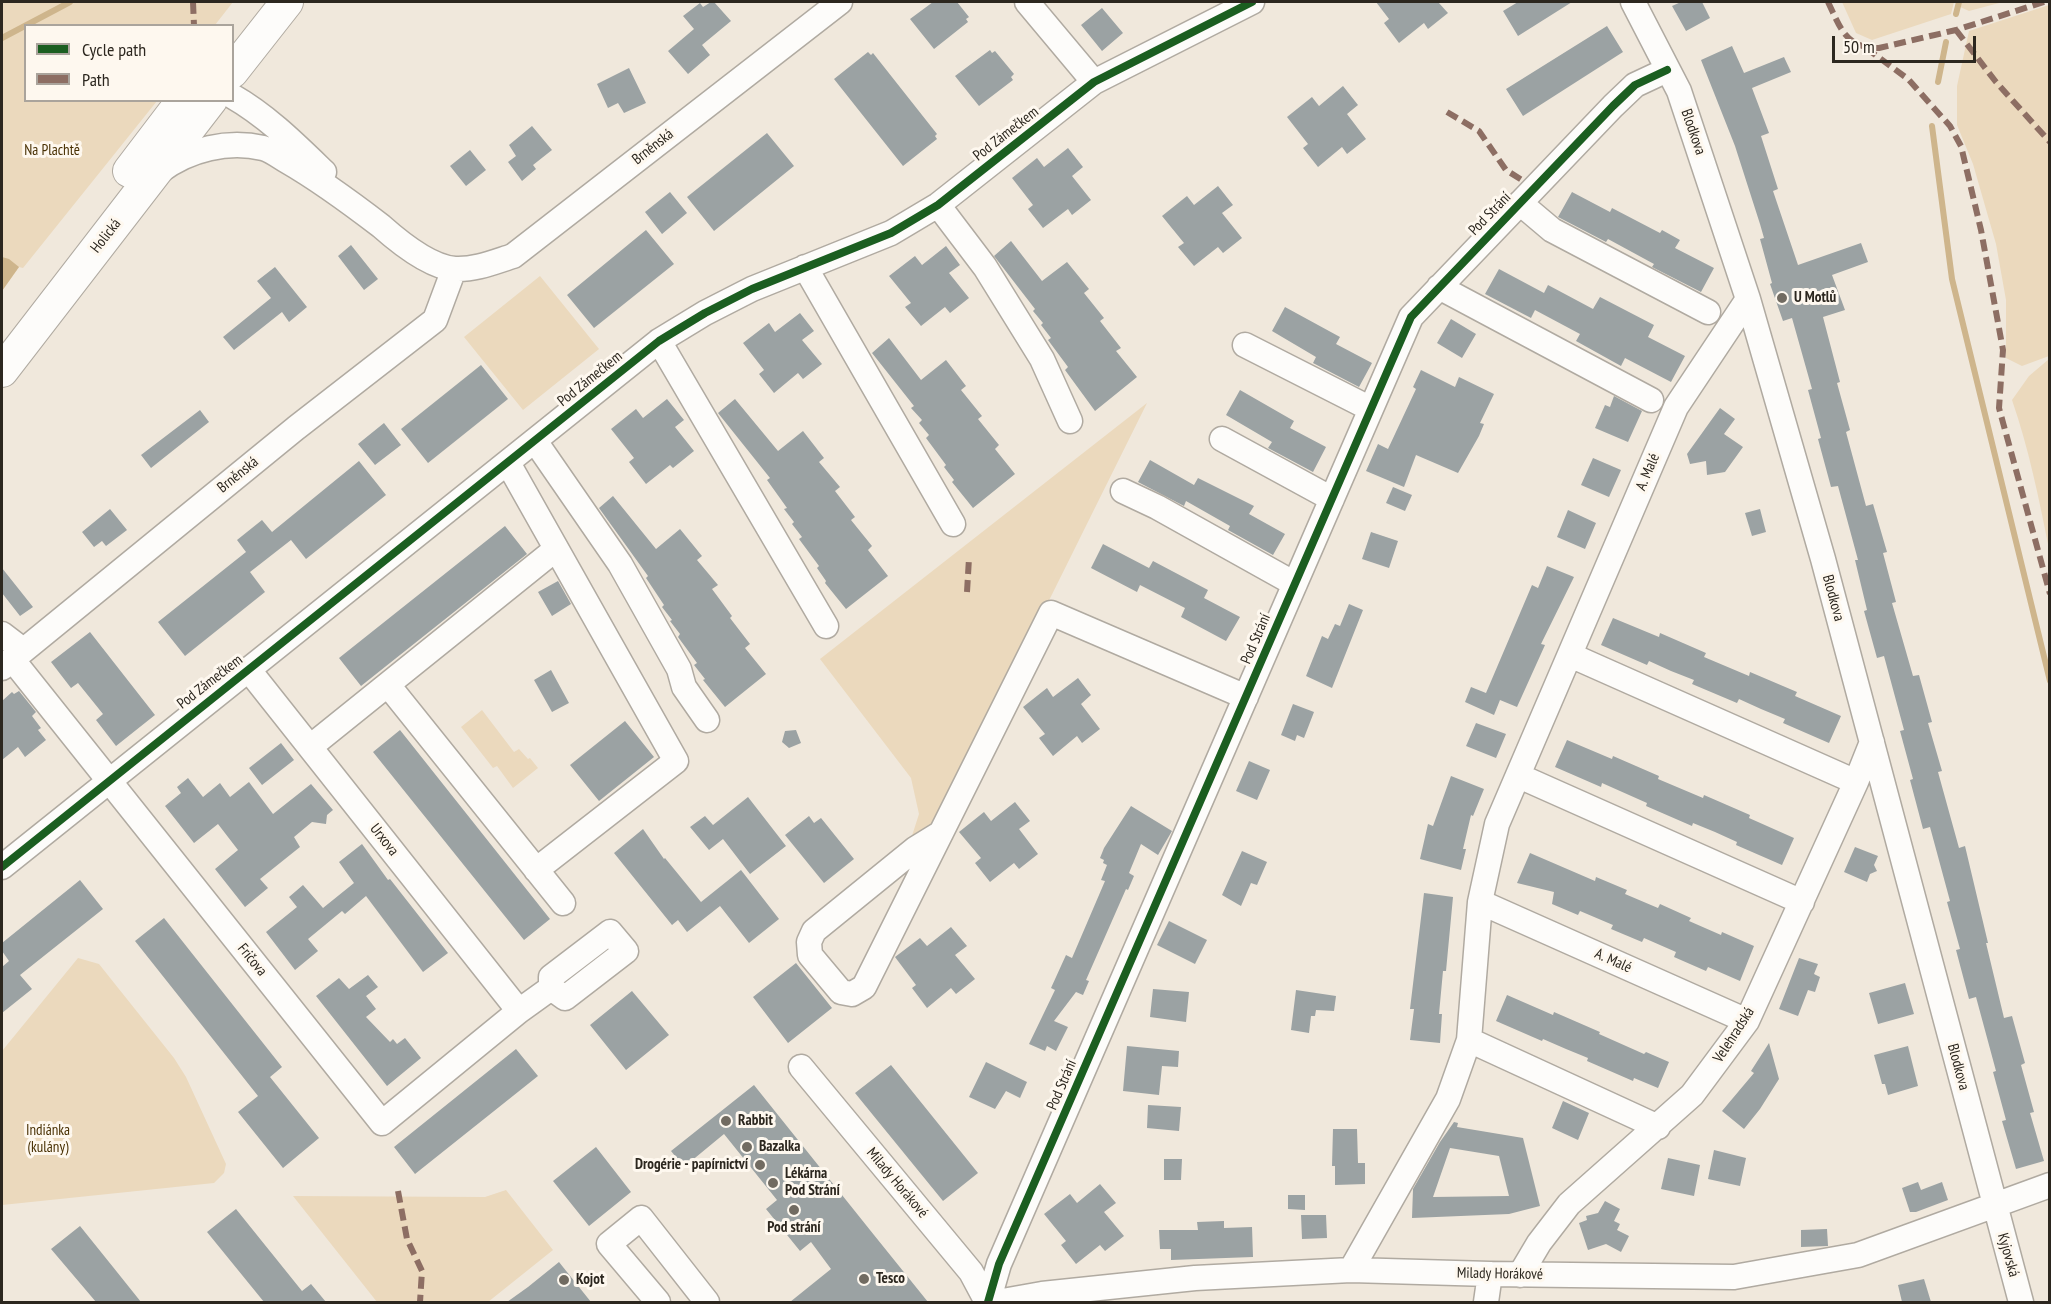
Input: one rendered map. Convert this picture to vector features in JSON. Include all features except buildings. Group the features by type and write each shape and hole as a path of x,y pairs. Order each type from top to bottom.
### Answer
{"main road":[{"path":"236,56 261,2"},
{"path":"236,56 287,2"},
{"name":"Holická","path":"2,371 209,102"},
{"name":"Holická","path":"2,337 183,103"}],"street":[{"name":"Brněnská","path":"151,178 164,168 196,151 230,144 265,148 303,170 366,214 410,250 454,269 484,266 513,256 840,2"},
{"path":"1027,2 1094,82"},
{"name":"Pod Zámečkem","path":"2,867 659,341 752,289 891,233 938,205 1094,82 1252,2"},
{"name":"Blodkova","path":"1634,2 1679,92 1748,299 1823,559 1994,1207"},
{"name":"Brněnská","path":"236,56 236,83 240,100 294,143 366,214"},
{"name":"Pod Strání","path":"988,1302 999,1264 1411,317 1635,85 1667,70"},
{"path":"1520,203 1552,230 1708,312"},
{"path":"938,205 985,267 1046,366 1070,421"},
{"path":"805,267 953,524"},
{"name":"Brněnská","path":"12,659 297,428 435,320 454,269"},
{"path":"1439,287 1651,400"},
{"name":"A. Malé","path":"1351,1270 1448,1099 1469,1040 1480,902 1497,824 1676,407 1748,299"},
{"path":"659,341 826,626"},
{"path":"1245,345 1371,409"},
{"path":"1222,439 1332,499"},
{"path":"535,441 620,564 679,669 684,687 707,720"},
{"path":"508,463 676,761 536,870"},
{"path":"1123,491 1157,507 1295,584"},
{"path":"310,747 556,549"},
{"path":"941,833 915,849 814,931 809,942 810,956 841,992 852,994 864,987 941,833 1051,613 1246,697"},
{"path":"2,634 12,659"},
{"path":"1570,655 1856,782"},
{"name":"Fričova","path":"12,659 382,1123 519,1011"},
{"name":"Urxova","path":"248,669 519,1011"},
{"path":"388,685 563,903"},
{"name":"Velehradská","path":"1520,1275 1539,1243 1569,1204 1692,1095 1747,1021 1872,742"},
{"path":"1519,776 1802,902"},
{"name":"A. Malé","path":"1480,902 1747,1021"},
{"path":"519,1011 550,988"},
{"path":"1469,1040 1658,1127"},
{"name":"Milady Horákové","path":"801,1067 971,1272 988,1302"},
{"name":"Milady Horákové","path":"997,1302 1042,1294 1195,1278 1351,1270 1520,1275 1734,1277 1858,1255 2049,1185"},
{"name":"Kyjovská","path":"1994,1207 2021,1302"},
{"path":"657,1302 609,1244 641,1218 706,1302"},
{"path":"1486,1302 1490,1274"}],"green space":[{"name":"Na Plachtě","path":"2,2 233,2 216,24 24,24 24,102 156,102 23,268 19,267 2,291"},
{"path":"1842,2 1954,2 1951,14 1872,40 1856,33"},
{"path":"1960,2 2003,2 1969,11 1958,6"},
{"path":"2049,5 2049,356 2022,366 2006,358 2006,300 1996,244 1973,164 1957,125 1957,86 1969,31"},
{"path":"540,276 599,349 523,410 464,337"},
{"path":"2049,359 2049,549 2029,455 2012,400 2029,376"},
{"path":"1147,403 940,820 910,842 919,814 911,778 820,659"},
{"path":"482,710 514,752 519,749 538,768 513,788 497,766 493,768 461,727"},
{"name":"Indiánka (kulány)","path":"78,958 99,964 174,1058 186,1077 226,1164 224,1173 214,1183 2,1205 2,1051"},
{"path":"506,1190 553,1250 488,1302 377,1302 293,1196 485,1197"}],"shaded area":[{"path":"2,257 9,259 19,267 2,291"}],"waterway":[{"path":"28,24 70,2"},
{"path":"1956,14 1959,2"},
{"path":"2,38 24,26"},
{"path":"1938,82 1946,42"},
{"path":"1932,126 1952,279 2050,681"}],"marked path":[{"path":"193,2 194,24"},
{"path":"1828,2 1846,35 1859,45 1879,48 1956,30 2044,2"},
{"path":"1956,30 1996,82 2050,142"},
{"path":"1866,48 1908,79 1950,126 1961,146 1981,230 2003,350 1999,408 2050,594"},
{"path":"1447,112 1479,131 1506,170 1522,180"},
{"path":"967,592 969,558"},
{"path":"398,1191 407,1239 422,1271 420,1302"}],"cycle path":[{"path":"2,867 659,341 705,313 752,289 891,233 938,205 1094,82 1252,2"},
{"path":"988,1302 999,1264 1411,317 1613,106 1635,85 1667,70"}],"place":[{"name":"U Motlů","path":"1782,298"},
{"name":"Rabbit","path":"726,1121"},
{"name":"Bazalka","path":"747,1147"},
{"name":"Drogérie - papírnictví","path":"760,1165"},
{"name":"Lékárna Pod Strání","path":"773,1183"},
{"name":"Pod strání","path":"794,1210"},
{"name":"Tesco","path":"864,1279"},
{"name":"Kojot","path":"564,1280"}]}
